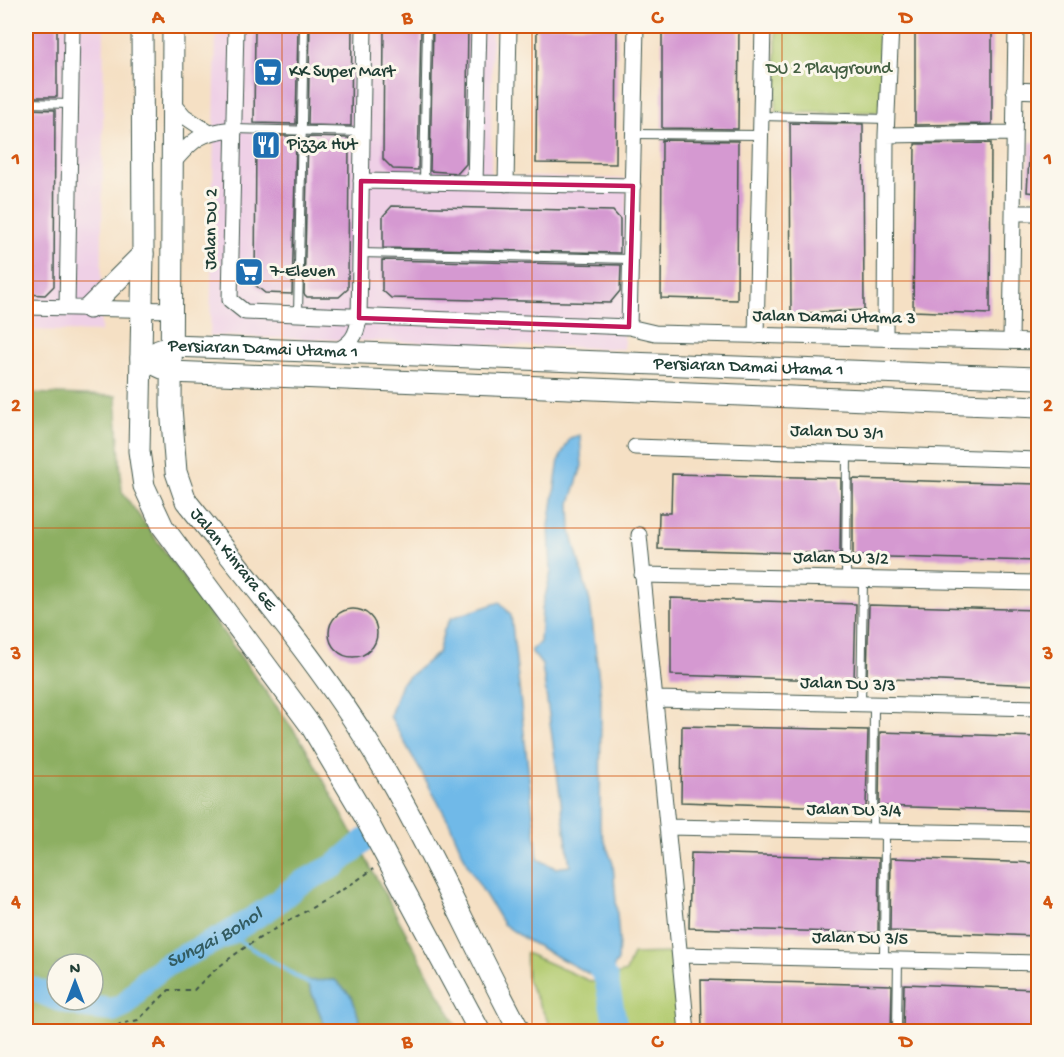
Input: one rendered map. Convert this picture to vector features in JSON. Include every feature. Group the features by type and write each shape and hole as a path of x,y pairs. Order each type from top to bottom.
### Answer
{"street":[{"path":"67,308 72,26"},
{"name":"Jalan Kinrara 6E","path":"142,26 143,254 139,451 144,486 163,527 311,726 388,858 480,1032"},
{"name":"Jalan Kinrara 6E","path":"173,26 171,407 176,472 186,501 322,674 368,742 408,814 520,1032"},
{"name":"Jalan DU 2","path":"236,26 230,300 245,312 359,318"},
{"path":"334,352 348,344 358,333 364,26"},
{"path":"475,183 479,26"},
{"path":"506,183 509,26"},
{"path":"629,327 636,26"},
{"path":"756,336 763,26"},
{"path":"885,338 886,135 891,26"},
{"path":"1011,341 1016,26"},
{"path":"1014,90 1038,91"},
{"path":"172,102 183,116 208,132"},
{"path":"172,164 191,143 208,132 234,129"},
{"path":"886,135 1013,133"},
{"path":"361,181 633,186"},
{"path":"1013,213 1038,213"},
{"path":"89,308 143,254"},
{"path":"26,307 172,310 189,332 212,348"},
{"path":"359,318 369,340 388,354"},
{"name":"Jalan Damai Utama 3","path":"359,318 629,327 655,333 1038,342"},
{"name":"Persiaran Damai Utama 1","path":"141,358 172,346 1038,378"},
{"name":"Persiaran Damai Utama 1","path":"141,358 171,372 1038,407"},
{"path":"171,407 205,373"},
{"name":"Jalan DU 3/1","path":"635,447 1038,460"},
{"path":"639,535 687,1032"},
{"name":"Jalan DU 3/2","path":"642,575 1038,583"},
{"name":"Jalan DU 3/3","path":"656,699 1038,708"},
{"name":"Jalan DU 3/4","path":"668,827 1038,834"},
{"name":"Jalan DU 3/5","path":"681,955 1038,963"}],"lane":[{"path":"298,314 304,26"},
{"path":"424,182 427,26"},
{"path":"26,103 71,104"},
{"path":"761,116 888,119"},
{"path":"234,129 362,132"},
{"path":"634,134 760,135"},
{"path":"360,253 631,259"},
{"path":"846,579 847,453"},
{"path":"863,580 867,705 897,1032"}],"path":[{"path":"110,1032 120,1024 138,1020 169,990 194,990 211,972 248,944 366,874 388,858"}],"highlighted area":[{"path":"361,181 633,186 629,327 359,318"}],"shaded area":[{"path":"26,26 104,26 101,332 26,330"},
{"path":"216,26 492,26 491,176 627,179 624,349 210,336"}],"green space":[{"name":"DU 2 Playground","path":"776,26 881,26 881,112 776,113"},
{"path":"26,393 116,396 122,492 305,746 459,1031 363,1031 352,997 335,980 307,982 327,1031 26,1032"},
{"path":"526,953 592,982 626,972 633,954 671,953 680,1031 553,1031 527,980"}],"water":[{"path":"580,435 582,466 570,503 571,532 590,602 601,698 600,828 613,864 619,939 618,961 606,978 593,976 528,941 503,924 469,868 449,822 390,716 401,683 438,653 444,630 451,618 500,602 511,615 538,859 555,868 570,866 542,665 531,651 540,642 542,609 551,572 549,526 559,460 570,438"},
{"path":"335,980 352,997 363,1031 327,1031 307,981"}],"building":[{"path":"26,26 57,26 57,97 26,97"},
{"path":"255,26 298,26 296,124 254,123"},
{"path":"310,26 352,26 351,126 308,125"},
{"path":"384,26 421,26 418,170 393,169 383,159"},
{"path":"433,26 468,26 466,164 458,173 430,171"},
{"path":"537,26 617,26 616,164 536,163"},
{"path":"662,26 739,26 738,129 662,128"},
{"path":"915,26 992,26 992,124 915,125"},
{"path":"26,109 55,110 54,286 45,295 26,294"},
{"path":"790,123 863,124 864,310 791,314"},
{"path":"256,136 296,136 292,294 265,293 255,285"},
{"path":"308,137 349,138 348,289 339,297 307,297 304,294"},
{"path":"662,140 738,141 737,300 661,298"},
{"path":"1030,142 1038,142 1038,193 1027,192"},
{"path":"991,143 990,314 913,311 915,144"},
{"path":"392,206 613,211 620,219 620,253 383,248 383,216"},
{"path":"382,260 621,265 620,291 610,303 391,298 382,290"},
{"path":"672,474 841,478 840,554 658,549 659,513 671,513"},
{"path":"853,479 1038,484 1038,561 853,556"},
{"path":"671,598 856,604 854,681 671,675"},
{"path":"869,605 1038,610 1038,685 867,678"},
{"path":"353,609 370,616 377,633 370,650 353,657 336,650 329,633 336,616"},
{"path":"682,726 868,730 866,808 681,802"},
{"path":"880,732 1038,737 1038,811 879,806"},
{"path":"691,853 879,858 878,931 875,933 689,928"},
{"path":"891,858 1038,863 1038,936 890,931"},
{"path":"701,980 892,985 891,1032 702,1032"},
{"path":"904,984 1038,989 1038,1032 903,1032"}],"waterway":[{"name":"Sungai Bohol","path":"105,1009 113,1010 126,1004 144,982 164,966 228,934 271,907 299,884 336,865 365,840"},
{"path":"228,934 309,984"},
{"name":"Sungai Bohol","path":"588,950 606,978 617,1032"},
{"name":"Sungai Bohol","path":"26,986 45,994"}],"place":[{"name":"KK Super Mart","path":"268,72"},
{"name":"Pizza Hut","path":"266,145"},
{"name":"7-Eleven","path":"249,272"}]}
